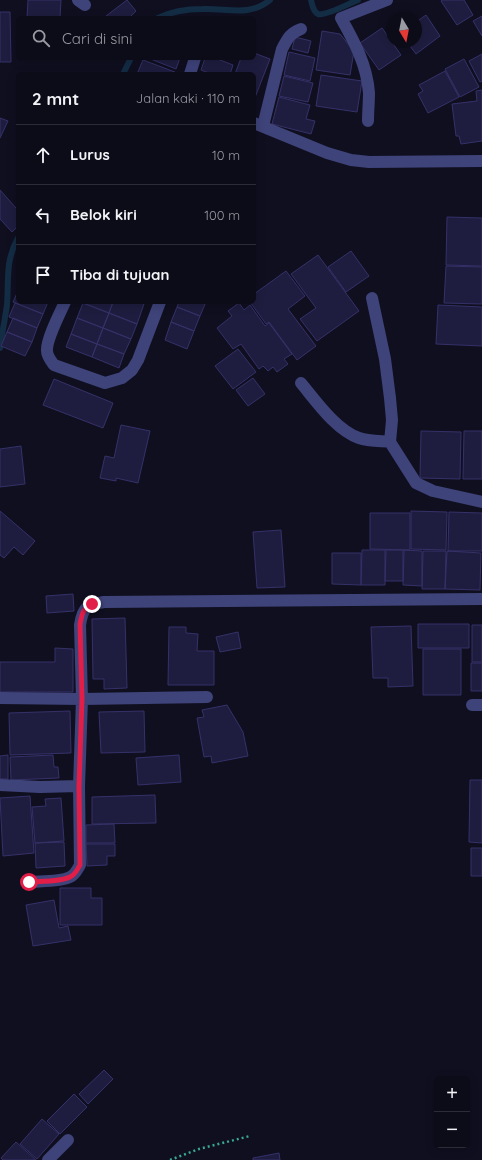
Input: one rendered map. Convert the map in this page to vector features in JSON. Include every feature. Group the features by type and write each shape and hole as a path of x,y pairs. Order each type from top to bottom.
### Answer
{"street":[{"path":"368,121 369,93 366,72 358,47 341,18 387,0"},
{"path":"301,29 292,33 287,38 282,49 259,124 327,153 351,160 369,162 482,160"},
{"path":"191,72 194,60"},
{"path":"372,298 390,398 392,420 390,442 416,483 433,491 482,502"},
{"path":"64,304 48,342 47,351 50,359 54,365 105,383 122,378 132,370 138,360 159,304"},
{"path":"301,383 326,412 347,432 359,438 390,442"},
{"path":"29,882 63,880 76,873 80,865 79,786 82,699 80,624 86,607 92,604 104,602 482,599"},
{"path":"0,698 82,699 207,697"},
{"path":"0,785 40,787 79,786"},
{"path":"48,1160 68,1140"}],"path":[{"path":"170,1160 199,1149 250,1136"}],"building":[{"path":"28,0 61,0 60,16 27,16"},
{"path":"127,0 136,11 131,16 106,16"},
{"path":"464,0 473,15 457,25 441,1"},
{"path":"0,12 10,12 11,62 0,62"},
{"path":"426,15 440,36 416,54 412,48 422,48 422,18"},
{"path":"482,16 482,36 473,21"},
{"path":"382,28 386,34 386,48 396,48 401,55 379,70 360,43"},
{"path":"322,31 340,34 354,51 350,75 316,70"},
{"path":"295,37 311,41 308,53 292,49"},
{"path":"289,52 315,58 310,81 284,75"},
{"path":"256,54 270,59 256,95 256,72 236,72 240,60 256,60"},
{"path":"482,54 482,81 480,82 469,61"},
{"path":"464,59 479,87 460,97 445,69"},
{"path":"143,60 175,72 138,72"},
{"path":"153,60 179,60 176,69"},
{"path":"204,60 220,60 233,65 231,72 206,72 201,70"},
{"path":"445,71 459,97 428,113 418,94 423,91 419,85"},
{"path":"321,75 362,81 357,112 316,106"},
{"path":"284,76 313,83 308,102 279,96"},
{"path":"482,90 482,141 461,144 459,136 456,136 452,104 477,101 476,91"},
{"path":"279,97 310,105 306,119 315,121 311,134 272,124"},
{"path":"0,118 8,121 0,138"},
{"path":"0,190 16,208 16,228 12,232 0,219"},
{"path":"447,217 482,218 482,266 446,265"},
{"path":"351,251 369,276 346,292 328,267"},
{"path":"318,255 359,311 317,341 300,319 316,308 291,274"},
{"path":"446,266 482,267 482,304 444,303"},
{"path":"286,271 305,296 288,309 316,346 297,360 269,322 266,324 251,304 256,304 256,293"},
{"path":"16,295 16,303 13,302"},
{"path":"15,303 43,314 37,328 9,317"},
{"path":"18,304 47,304 43,314"},
{"path":"83,304 109,313 103,328 77,318"},
{"path":"86,304 112,304 109,313"},
{"path":"112,304 144,304 137,324 109,313"},
{"path":"178,304 205,304 200,316 177,307"},
{"path":"238,304 240,304 244,310 250,305 265,326 269,323 292,354 284,359 288,364 277,372 273,367 268,371 263,366 259,369 241,344 233,349 217,328 232,316 228,311"},
{"path":"438,305 482,307 482,346 436,344"},
{"path":"177,307 200,316 194,331 171,322"},
{"path":"109,313 137,324 131,339 103,328"},
{"path":"13,318 37,328 32,342 7,332"},
{"path":"77,318 103,328 97,344 71,334"},
{"path":"171,322 194,331 187,349 165,340"},
{"path":"103,328 131,339 124,354 97,344"},
{"path":"7,332 32,342 25,356 1,346"},
{"path":"71,334 97,344 92,357 66,347"},
{"path":"97,344 124,354 119,368 92,357"},
{"path":"238,349 256,372 233,389 215,366"},
{"path":"253,378 265,394 248,406 236,390"},
{"path":"54,379 113,403 103,428 43,405"},
{"path":"121,425 150,431 138,483 116,478 116,481 100,478 105,456 114,458"},
{"path":"421,431 461,432 460,479 420,478"},
{"path":"464,431 482,431 482,479 463,479"},
{"path":"21,446 25,484 0,487 0,449"},
{"path":"0,511 35,541 23,555 14,547 4,558 0,555"},
{"path":"411,511 447,512 446,550 411,549"},
{"path":"449,512 482,513 482,551 448,551"},
{"path":"370,513 410,513 410,550 370,549"},
{"path":"281,530 285,587 257,588 253,532"},
{"path":"362,550 385,550 385,585 361,585"},
{"path":"386,550 403,550 403,581 385,581"},
{"path":"404,550 422,551 422,586 403,585"},
{"path":"423,551 446,551 445,589 422,589"},
{"path":"447,551 481,553 480,590 445,589"},
{"path":"332,553 361,553 361,585 332,584"},
{"path":"73,594 74,611 47,613 46,596"},
{"path":"125,618 127,688 104,689 104,679 93,679 92,619"},
{"path":"418,624 469,624 469,648 418,648"},
{"path":"472,625 482,625 482,662 472,662"},
{"path":"411,626 413,686 388,687 388,678 373,678 371,627"},
{"path":"169,627 186,627 186,633 198,634 197,651 214,651 214,685 168,685"},
{"path":"238,632 241,648 220,652 216,637"},
{"path":"55,648 73,649 73,692 0,692 0,662 55,662"},
{"path":"423,649 461,649 461,695 423,695"},
{"path":"471,663 482,663 482,691 471,691"},
{"path":"227,705 243,732 248,756 212,763 211,756 204,757 197,718 204,717 202,710"},
{"path":"70,711 71,753 10,755 9,713"},
{"path":"144,711 145,752 101,753 99,712"},
{"path":"8,755 8,779 0,779 0,756"},
{"path":"53,755 54,767 58,767 59,778 11,780 10,757"},
{"path":"179,755 181,782 138,785 136,758"},
{"path":"470,780 482,780 482,843 469,842"},
{"path":"155,795 156,823 92,824 92,797"},
{"path":"30,796 34,853 3,856 0,798"},
{"path":"61,798 64,841 35,843 32,807 46,806 45,799"},
{"path":"114,824 115,843 86,843 86,825"},
{"path":"64,842 65,866 36,868 35,843"},
{"path":"86,844 115,844 115,856 107,856 107,865 87,866"},
{"path":"471,848 482,848 482,876 471,876"},
{"path":"60,888 91,888 91,898 102,898 102,925 60,925"},
{"path":"54,900 59,928 68,926 71,940 33,946 26,905"},
{"path":"104,1070 113,1079 88,1104 79,1094"},
{"path":"74,1094 87,1107 60,1134 47,1121"},
{"path":"42,1119 59,1134 37,1159 20,1144"},
{"path":"16,1142 36,1160 3,1160 1,1158"},
{"path":"279,1153 280,1160 253,1160 253,1158"}],"waterway":[{"path":"163,16 174,12 192,9 246,10 262,5 270,0"},
{"path":"311,0 313,8 318,14 332,11 358,0"},
{"path":"124,72 130,60"},
{"path":"0,348 7,305 9,263 16,242"}],"route":[{"path":"29,882 63,880 76,873 80,865 79,786 82,699 80,624 86,607 92,604"}]}
